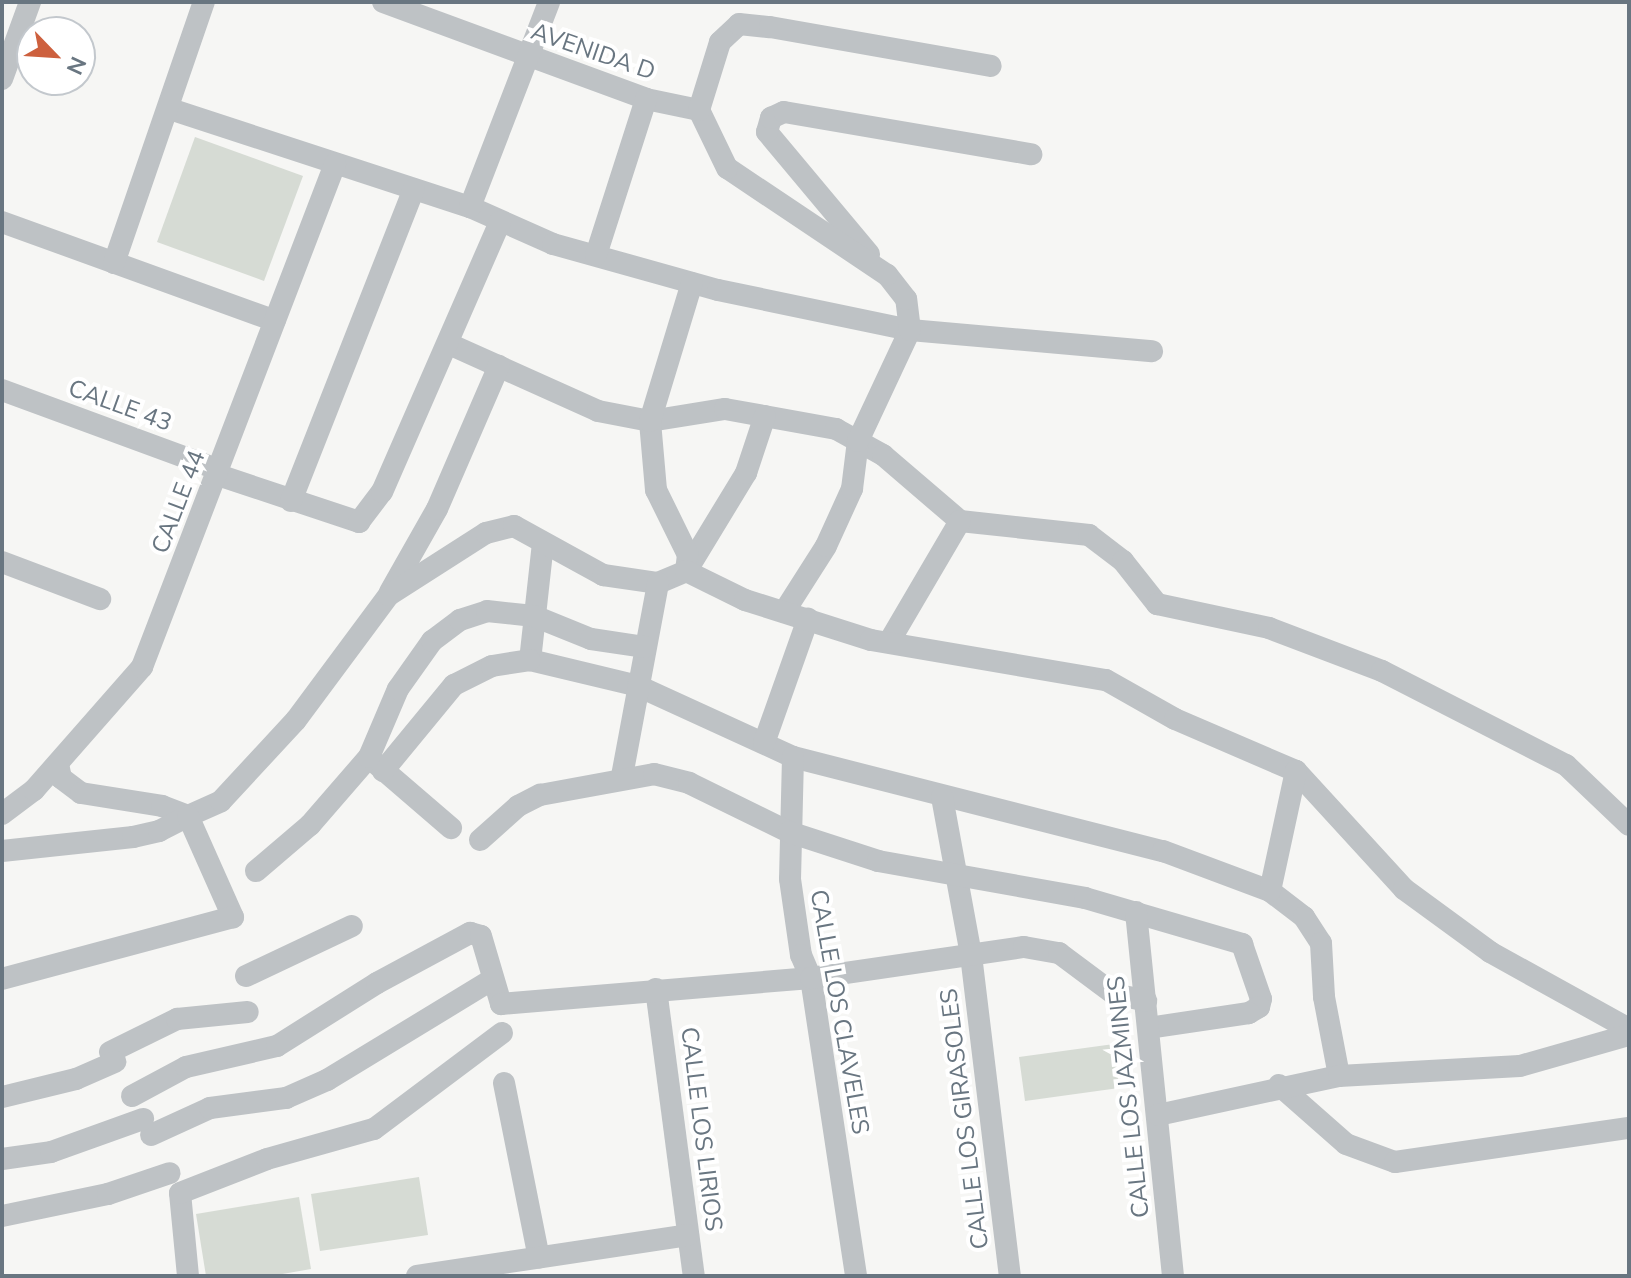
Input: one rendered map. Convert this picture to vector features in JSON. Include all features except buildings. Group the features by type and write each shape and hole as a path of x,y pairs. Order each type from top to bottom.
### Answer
{"street":[{"path":"2,79 30,2"},
{"path":"114,263 170,109 204,2"},
{"name":"AVENIDA D","path":"383,2 526,58 646,99 699,110"},
{"path":"470,207 549,2"},
{"path":"887,275 727,168 699,110 720,42 739,24 991,66"},
{"path":"596,255 646,99"},
{"path":"170,109 470,207 500,222 596,255 692,283 910,330 1152,351"},
{"path":"784,612 826,546 852,489 858,441 910,330 906,299 767,132 771,118 784,112 1031,154"},
{"name":"CALLE 44","path":"2,814 58,764 142,667 335,164"},
{"path":"291,501 414,189"},
{"path":"2,222 275,321"},
{"path":"500,222 449,344 598,411 650,421 725,409 836,429 883,455 960,521 1089,535 1123,561 1157,604 1269,628 1382,671 1566,765 1629,825"},
{"path":"686,571 688,555 656,490 650,421 692,283"},
{"name":"CALLE 43","path":"2,390 291,501 359,522 382,492 449,344"},
{"path":"2,851 133,837 159,831 221,801 245,779 389,595 437,509 499,366"},
{"path":"389,595 486,533 514,526 603,575 658,583 686,571 746,473 765,416"},
{"path":"889,642 960,521"},
{"path":"530,660 543,543"},
{"path":"2,562 100,599"},
{"path":"686,571 745,600 889,642 1106,680 1175,719 1296,771 1404,889 1490,952 1629,1029"},
{"path":"622,776 658,583"},
{"path":"376,764 398,689 432,641 460,620 487,611 534,616 591,639 645,647"},
{"path":"764,743 808,619"},
{"path":"256,871 376,764 454,685 492,666 530,660 638,686 793,757 1163,851 1270,891 1304,917 1321,943 1324,997 1339,1076"},
{"name":"CALLE LOS CLAVELES","path":"793,757 789,832 792,894 801,955 811,978 856,1276"},
{"path":"2,979 233,917 188,816 162,806 81,793 61,778 58,764"},
{"path":"376,764 451,828"},
{"path":"1270,891 1296,771"},
{"path":"480,840 518,806 540,795 622,776 654,774 689,783 789,832 878,861 959,880 1085,898 1242,944 1261,999 1249,1013 1149,1028"},
{"name":"CALLE LOS GIRASOLES","path":"942,797 971,955 1010,1276"},
{"name":"CALLE LOS JAZMINES","path":"1136,912 1173,1276"},
{"path":"246,976 352,926"},
{"path":"132,1096 186,1067 277,1046 377,983 470,933 481,936 501,1004 811,978 1024,947 1059,953 1114,994 1146,1001"},
{"path":"2,1159 51,1152 210,1108 286,1098 327,1080 493,979"},
{"name":"CALLE LOS LIRIOS","path":"656,989 694,1276"},
{"path":"2,1097 76,1079 177,1019 248,1012"},
{"path":"188,1276 180,1193 267,1159 374,1129 502,1033"},
{"path":"1158,1115 1279,1085 1339,1076 1520,1066 1629,1035"},
{"path":"504,1083 539,1258"},
{"path":"1279,1085 1346,1144 1395,1162 1629,1128"},
{"path":"2,1216 108,1194 170,1173"},
{"path":"417,1276 688,1235"}],"shaded area":[{"path":"195,137 303,176 264,281 157,242"},
{"path":"1114,1044 1119,1088 1025,1101 1019,1057"},
{"path":"419,1177 428,1235 320,1251 311,1194"},
{"path":"299,1197 311,1269 271,1276 206,1276 196,1214"}]}
